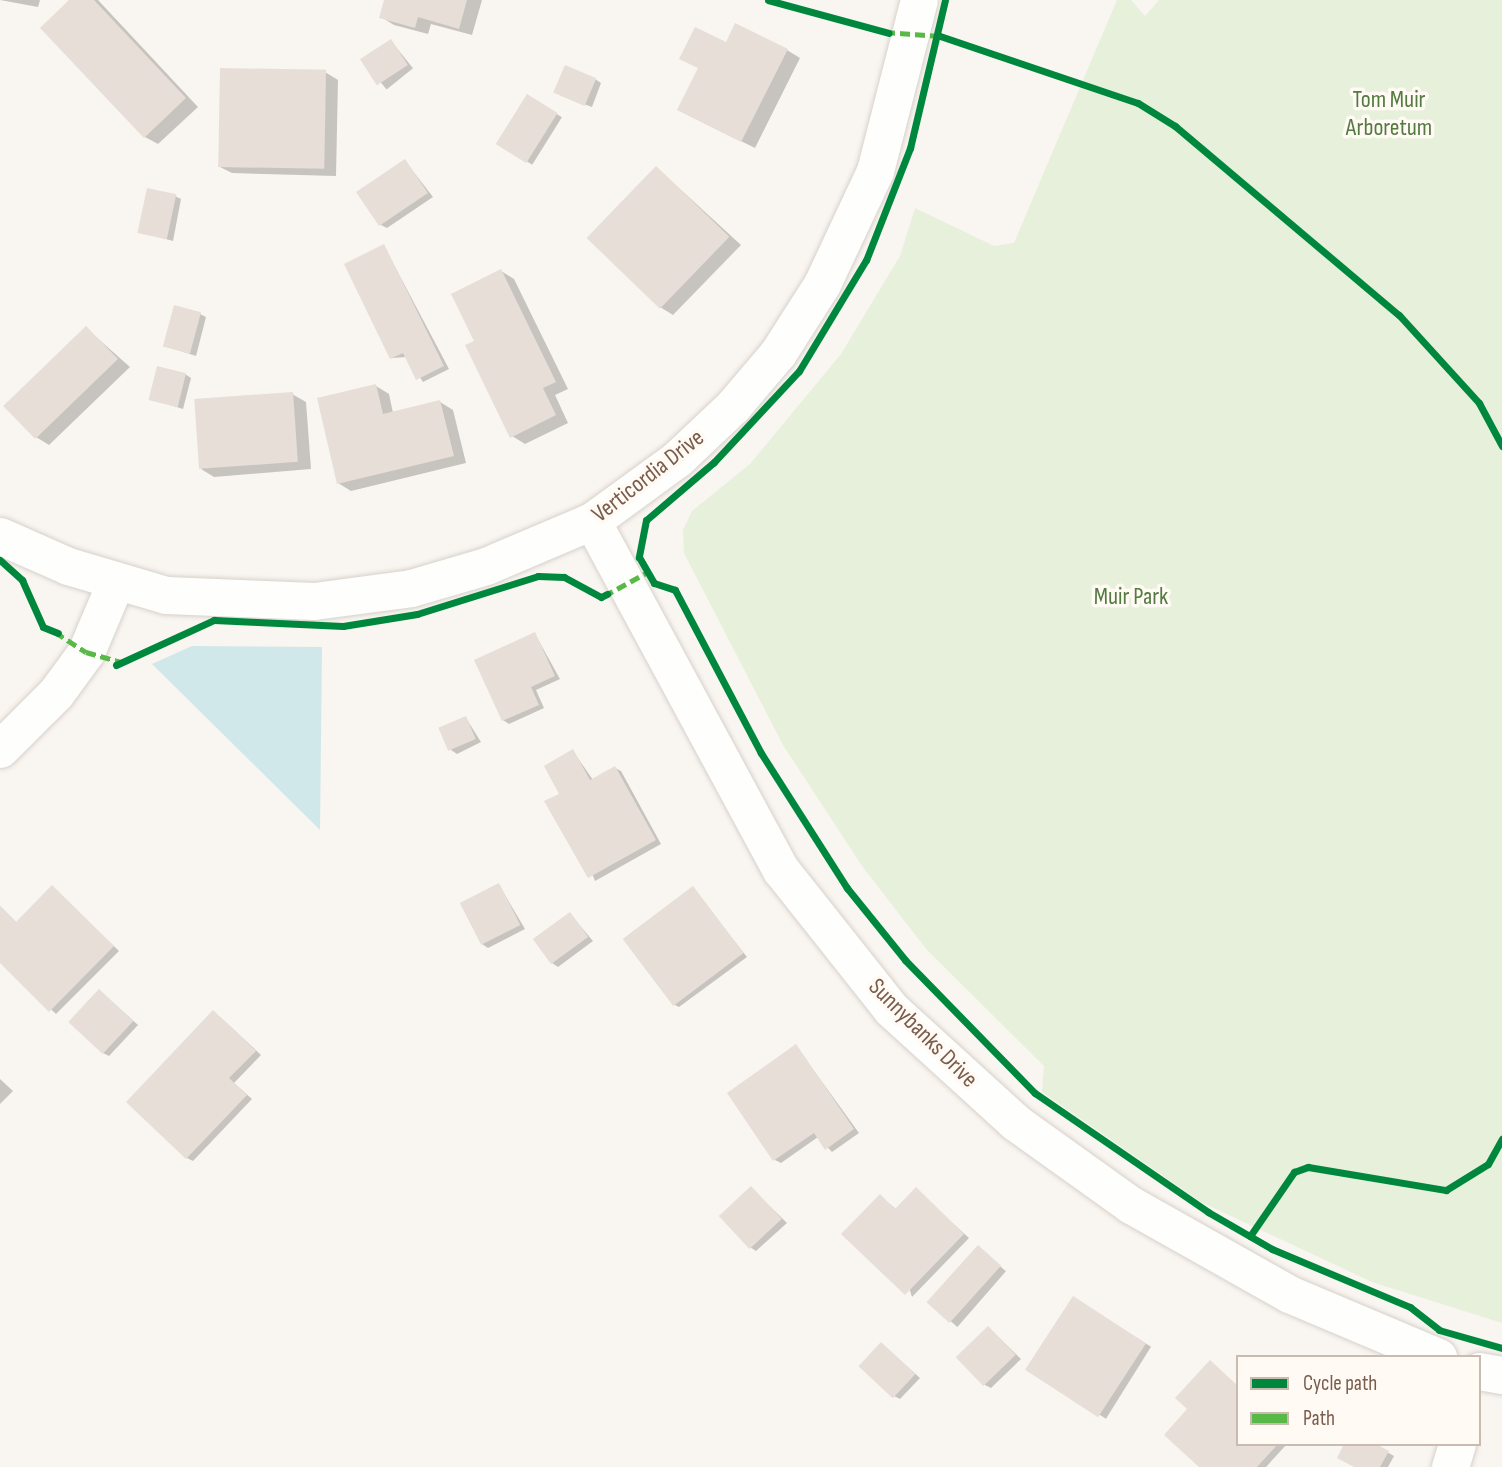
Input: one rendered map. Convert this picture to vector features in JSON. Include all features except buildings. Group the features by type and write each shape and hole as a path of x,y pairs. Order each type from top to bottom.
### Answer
{"street":[{"name":"Verticordia Drive","path":"0,536 116,581 166,594 314,601 436,581 592,521 677,459 733,406 778,353 822,284 875,171 919,0"},
{"name":"Sunnybanks Drive","path":"592,521 781,870 891,1009 1015,1122 1131,1205 1289,1294 1433,1355"},
{"path":"0,749 56,693 86,652 116,581"},
{"path":"1450,1467 1456,1446"}],"green space":[{"name":"Muir Park","path":"1117,0 1131,0 1145,16 1159,0 1502,0 1502,1323 1372,1282 1201,1202 1042,1092 1044,1066 927,950 862,866 783,745 684,553 683,530 692,511 750,464 841,354 900,256 915,208 994,246 1014,243"}],"water":[{"path":"192,646 322,647 320,830 152,664"}],"marked path":[{"path":"885,32 940,36"},
{"path":"604,596 648,572"},
{"path":"55,632 86,652 122,662"}],"cycle path":[{"path":"768,0 889,33"},
{"path":"945,0 910,148 866,260 799,371 714,462 646,520 639,557 654,583 675,590 761,753 847,888 905,960 1035,1093 1208,1212 1272,1249 1410,1307 1439,1330 1502,1348"},
{"path":"937,35 1138,103 1175,126 1399,315 1479,403 1502,446"},
{"path":"0,560 22,580 43,627 58,633"},
{"path":"116,665 214,620 343,626 417,614 538,576 564,577 601,597 607,594"},
{"path":"1250,1236 1294,1172 1308,1167 1446,1190 1488,1164 1502,1139"}],"park label":[{"name":"Tom Muir Arboretum","path":"1389,114"}]}
